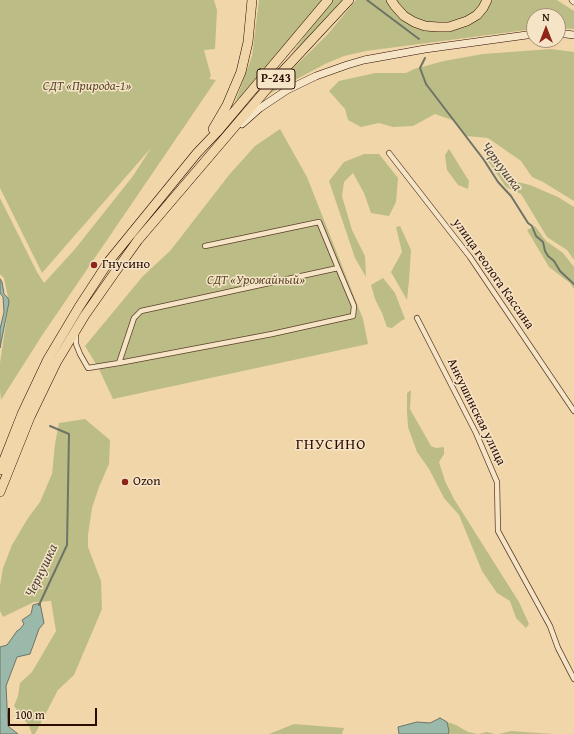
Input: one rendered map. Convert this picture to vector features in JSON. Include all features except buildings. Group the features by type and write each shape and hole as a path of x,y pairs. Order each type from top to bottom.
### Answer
{"highway":[{"name":"Р-243","path":"196,153 220,119 241,72 248,42 252,0"},
{"name":"Р-243","path":"196,153 217,132 328,0"},
{"name":"Р-243","path":"206,160 271,84 349,0"},
{"path":"391,0 404,16 414,22 425,26 450,27 467,21 477,14 483,8 487,0"},
{"path":"0,470 22,414 36,384 79,307 109,261 196,153"},
{"path":"0,492 44,386 76,328 138,240 206,160"}],"main road":[{"name":"Р-243","path":"206,160 254,113 273,98 301,83 331,70 387,55 526,35"}],"street":[{"name":"улица геолога Кассина","path":"389,153 470,257 574,411"},
{"path":"76,328 76,344 88,368 272,334 353,316 354,306 319,222 206,246"},
{"path":"119,362 134,318 141,311 338,268"},
{"name":"Анкушинская улица","path":"417,318 482,447 497,482 498,531 550,626 558,648 574,679"}],"green space":[{"name":"СДТ «Природа-1»","path":"0,0 214,0 217,10 215,49 204,50 211,76 209,79 216,80 43,334 1,400 0,363 9,302 4,278 0,274 0,198 44,283 75,249 133,176 151,148 42,273 0,188"},
{"path":"259,0 322,0 235,103 252,56"},
{"path":"332,0 344,0 292,53"},
{"path":"356,0 388,0 403,20 458,28 490,0 557,0 574,11 574,29 566,28 566,8 526,8 526,30 366,51 344,56 325,64 265,96 327,35"},
{"path":"395,0 483,0 476,10 467,17 445,23 425,23 404,12"},
{"path":"551,49 574,52 574,201 532,177 521,161 488,138 466,136 455,121 435,114 413,126 393,127 379,123 361,127 348,120 345,109 329,91 339,81 375,73 406,73 414,69 444,61 483,54"},
{"name":"СДТ «Урожайный»","path":"280,129 307,177 363,319 368,344 113,399 99,369 85,346 143,276 170,251 229,175 255,146"},
{"path":"449,149 469,181 468,189 458,185 447,170 445,155"},
{"path":"364,154 379,154 398,178 396,202 389,216 371,213 364,193 353,173 344,182 342,196 352,230 365,256 366,277 355,258 329,181 344,162"},
{"path":"494,155 514,181 530,185 558,197 574,207 574,260 567,250 547,237 521,194 506,187 488,161"},
{"path":"400,226 411,250 407,300 391,272 402,252 396,227"},
{"path":"535,226 546,241 563,253 574,267 574,289 570,283 549,267 527,230"},
{"path":"383,278 395,293 405,319 392,328 387,327 375,299 371,285"},
{"path":"411,390 410,409 431,446 436,448 444,447 444,454 439,462 445,481 454,499 519,602 529,624 526,628 516,618 510,601 497,593 482,571 459,515 444,498 429,469 417,452 408,427 407,393"},
{"path":"85,419 110,440 109,464 92,508 88,535 88,547 101,581 102,609 74,675 58,690 35,734 32,734 29,726 14,706 18,696 20,683 32,672 56,631 51,601 34,602 3,617 0,611 0,586 3,568 12,545 28,518 40,502 52,474 59,423"},
{"path":"447,722 468,732 478,734 448,734 449,731"},
{"path":"294,724 344,728 342,734 269,734"},
{"path":"511,731 524,732 554,734 499,734"},
{"path":"487,732 495,734 478,734"}],"shaded area":[{"path":"0,279 4,294 8,298 9,302 0,348 0,329 4,312 3,297 0,293"},
{"path":"40,603 44,623 39,629 30,654 17,657 6,686 8,726 18,734 0,734 0,647 7,645 24,624 22,620 31,614 33,605"},
{"path":"440,718 447,722 449,731 448,734 399,734 398,727 417,722 430,723"}],"waterway":[{"path":"367,0 419,39"},
{"name":"Чернушка","path":"425,58 420,68 426,84 484,160 498,182 511,196 528,223 532,226 536,236 543,242 548,256 554,261 560,271 574,284"},
{"name":"Чернушка","path":"39,605 67,545 69,434 50,426"}],"place":[{"name":"Гнусино","path":"94,265"},
{"name":"Ozon","path":"125,482"}],"district":[{"name":"ГНУСИНО","path":"331,445"}]}
